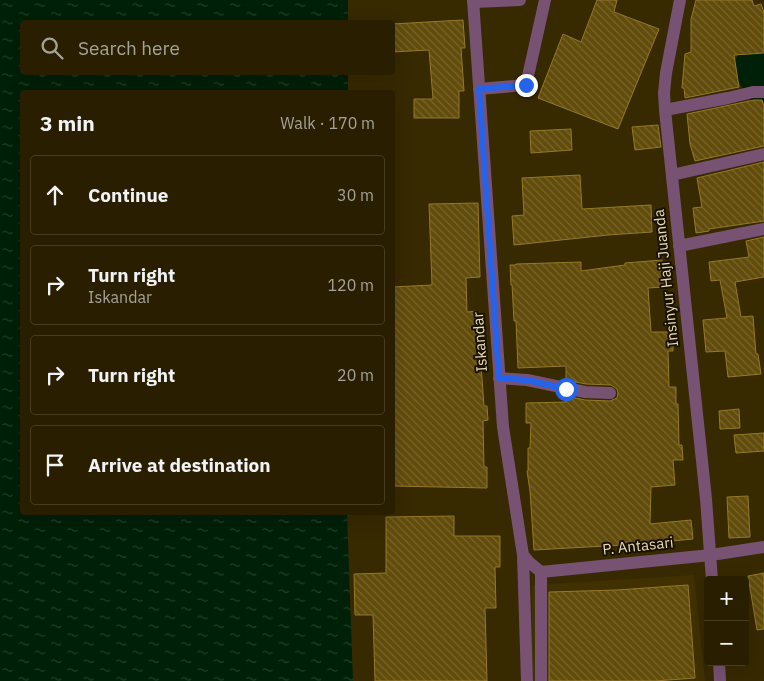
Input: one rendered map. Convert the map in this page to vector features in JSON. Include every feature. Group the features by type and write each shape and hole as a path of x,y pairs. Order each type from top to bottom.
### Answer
{"street":[{"path":"473,1 520,0"},
{"path":"479,89 526,85 545,0"},
{"name":"Insinyur Haji Juanda","path":"680,0 664,82 665,110 712,576"},
{"name":"Iskandar","path":"473,1 502,426 522,555 527,681"},
{"path":"665,110 759,92"},
{"path":"672,175 764,154"},
{"path":"679,246 764,229"},
{"path":"499,378 527,380 585,392 610,393"},
{"name":"P. Antasari","path":"541,572 710,555 764,547"},
{"path":"522,555 541,572 542,681"},
{"path":"719,666 720,681"}],"shaded area":[{"path":"694,575 705,681 532,681 532,585"}],"water":[{"path":"0,0 348,0 348,20 20,20 20,75 348,75 348,90 20,90 20,515 347,515 353,681 0,681"}],"building":[{"path":"597,0 617,0 614,12 659,29 618,129 538,98 563,34 581,42"},
{"path":"696,0 752,0 754,6 761,4 764,12 764,53 734,55 739,87 685,98 684,88 682,88 685,54 691,52 691,19"},
{"path":"463,20 465,48 461,48 464,91 459,91 459,118 414,118 414,99 433,99 429,50 395,52 395,24"},
{"path":"762,100 764,106 764,146 695,161 690,144 687,114"},
{"path":"658,125 661,147 635,150 632,127"},
{"path":"571,129 572,150 531,153 530,131"},
{"path":"764,162 764,221 709,229 709,231 696,233 693,208 702,207 697,178"},
{"path":"580,175 582,209 651,205 652,232 514,245 512,216 524,215 522,178"},
{"path":"478,203 480,277 466,278 467,312 477,311 484,406 487,406 488,420 483,421 484,467 487,467 487,488 395,486 395,287 432,285 429,204"},
{"path":"764,237 764,277 735,282 741,317 753,316 756,354 758,354 761,374 728,377 725,351 706,352 703,320 727,318 720,280 711,281 709,262 749,257 746,241"},
{"path":"662,260 664,287 648,288 651,332 673,332 673,351 668,351 669,387 676,387 679,445 682,445 683,460 673,460 675,485 651,487 650,524 691,520 693,539 651,543 623,542 623,545 534,550 527,471 531,423 526,423 526,403 566,402 566,396 585,400 610,401 617,398 618,393 617,389 611,385 586,384 566,380 566,366 518,368 516,321 514,321 510,265 581,262 581,271 625,265 625,263"},
{"path":"739,409 740,428 720,429 719,411"},
{"path":"764,433 764,451 736,453 734,435"},
{"path":"748,496 750,537 729,538 727,497"},
{"path":"454,516 454,536 500,536 500,567 495,567 496,608 485,608 487,681 375,681 373,615 355,615 354,574 386,573 386,517"},
{"path":"764,573 764,629 757,630 748,576"},
{"path":"688,585 695,678 655,681 549,681 549,592"}],"waterway":[{"path":"764,33 748,69 764,94"}],"route":[{"path":"526,85 479,89 499,378 527,380 566,389"}]}
